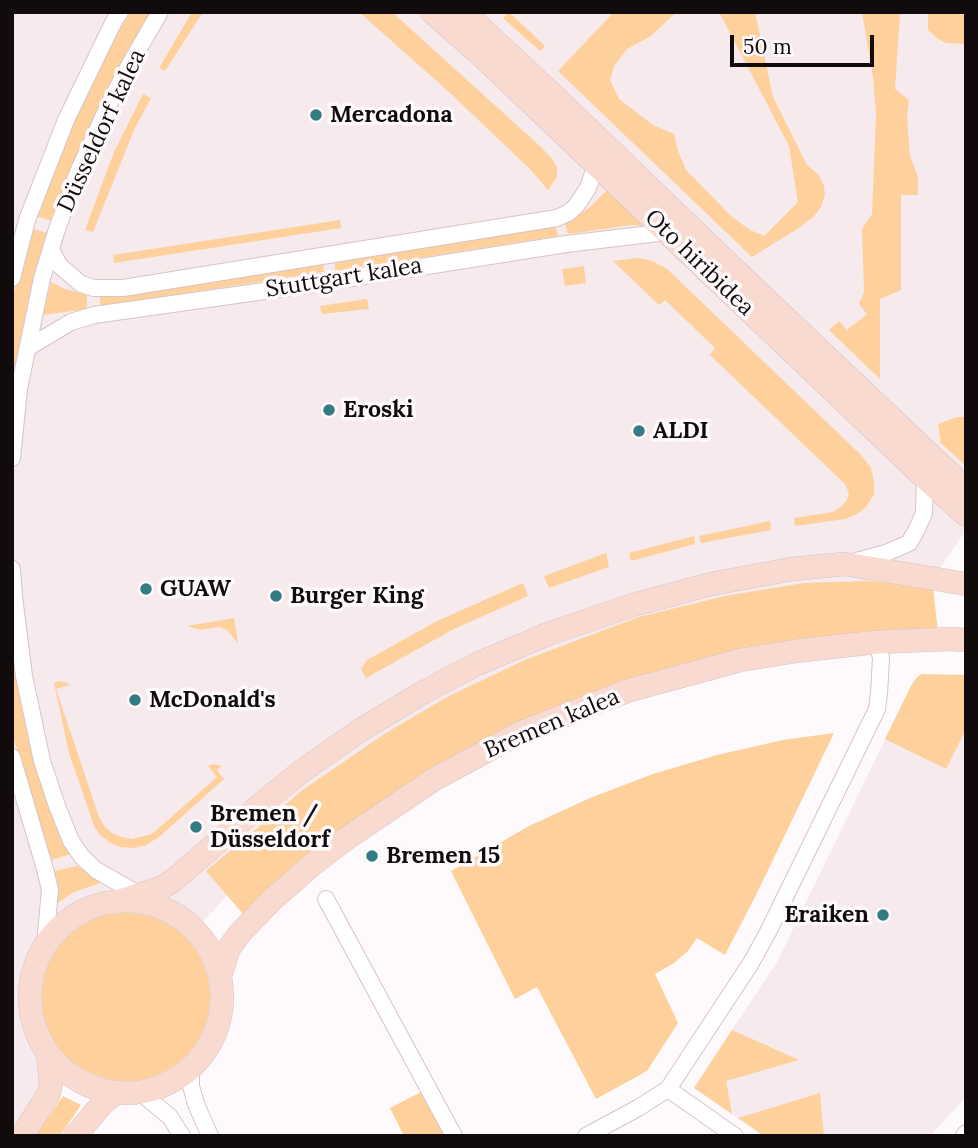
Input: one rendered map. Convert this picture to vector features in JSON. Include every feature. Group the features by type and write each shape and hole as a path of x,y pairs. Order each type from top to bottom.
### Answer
{"main road":[{"name":"Oto hiribidea","path":"432,12 484,58 966,514"},
{"name":"Oto hiribidea","path":"464,12 966,489"},
{"path":"130,898 161,907 178,916 199,935 214,958 220,976 222,1001 218,1026 211,1042 191,1068 167,1083 140,1092 117,1093 97,1088 62,1069 48,1054 37,1034 30,1011 30,988 34,965 45,944 70,918 86,909 161,888 174,880 302,772 359,731 422,692 477,664 548,634 633,605 711,584 792,569 845,564 966,584"},
{"name":"Bremen kalea","path":"220,976 229,948 241,932 313,864 433,780 508,739 627,691 741,660 877,642 966,640"},
{"path":"22,1136 48,1095 51,1084 48,1054"},
{"path":"75,1136 102,1104 117,1093"}],"street":[{"name":"Düsseldorf kalea","path":"12,278 27,220 47,166 66,120 120,12"},
{"name":"Düsseldorf kalea","path":"12,458 19,389 42,278 51,249 78,172 105,112 160,12"},
{"name":"Stuttgart kalea","path":"51,249 59,265 81,284 94,288 123,288 557,218 576,206 588,188 596,164"},
{"name":"Stuttgart kalea","path":"29,347 71,322 94,315 566,244 667,232"},
{"path":"845,564 886,553 909,543 924,513 925,478"},
{"path":"12,569 29,701 42,761 57,806 71,841 82,858 130,898"},
{"path":"586,1136 668,1089 751,963 877,709 881,658 877,642"},
{"path":"12,757 50,890 45,944"},
{"path":"326,899 454,1136"},
{"path":"191,1068 191,1086 200,1116 210,1136"},
{"path":"668,1089 735,1136"},
{"path":"140,1092 170,1117 182,1136"}],"shaded area":[{"path":"12,12 966,12 966,530 912,610 710,625 307,811 12,1126"},
{"path":"130,12 152,12 81,146 53,221 35,216 64,140 92,78"},
{"path":"192,12 203,12 165,71 159,68"},
{"path":"359,12 392,12 542,148 557,167 557,177 548,190 530,169 449,92"},
{"path":"509,12 545,46 540,51 503,18"},
{"path":"614,12 676,12 651,36 627,49 614,66 610,80 619,99 653,125 674,134 686,170 731,216 750,230 764,236 798,202 789,146 719,12 755,12 773,97 807,165 818,174 824,186 825,195 821,207 814,216 752,257 558,71"},
{"path":"862,12 900,12 895,89 909,100 907,117 910,156 918,177 918,195 901,195 901,290 880,299 880,379 829,330 839,321 847,330 867,314 859,304 864,292 862,229 872,214 876,113"},
{"path":"928,12 966,12 966,44 946,43 938,39 928,30"},
{"path":"143,94 151,98 134,130 93,232 85,230 114,152"},
{"path":"609,188 648,226 632,225 568,234 565,223 589,208"},
{"path":"340,220 341,228 114,263 113,255"},
{"path":"556,226 558,236 335,271 335,262"},
{"path":"30,228 48,233 29,305 15,383 12,382 12,300"},
{"path":"639,258 666,268 861,455 871,468 874,482 874,494 866,507 845,519 795,526 794,518 833,512 842,506 849,493 845,484 710,355 715,348 665,300 659,305 613,261"},
{"path":"323,264 324,272 100,306 100,296 114,297"},
{"path":"584,266 586,283 565,286 562,269"},
{"path":"51,282 87,295 87,309 43,315"},
{"path":"367,299 369,309 322,314 320,306"},
{"path":"957,417 966,417 966,466 941,443 938,424"},
{"path":"770,521 771,530 701,543 699,536"},
{"path":"694,536 695,544 631,561 629,553"},
{"path":"606,553 609,567 549,588 544,576"},
{"path":"867,581 933,587 938,632 858,635 558,710 243,914 206,871 304,789 386,733 447,697 527,659 639,617 725,596 804,583"},
{"path":"523,583 528,596 454,629 366,678 361,669 367,660 437,621"},
{"path":"234,618 238,643 227,630 219,627 200,630 187,626"},
{"path":"12,634 23,709 36,762 48,803 70,854 49,861 12,732"},
{"path":"922,674 966,675 966,729 946,769 885,739 912,684"},
{"path":"59,681 70,685 56,689 99,817 112,833 132,839 152,834 217,777 208,766 222,766 217,770 224,779 159,837 146,845 120,847 109,842 94,826 69,753 54,683"},
{"name":"Eraiken","path":"912,684 966,709 966,1097 930,1136 764,1136 694,1088 777,962"},
{"path":"834,733 725,955 697,938 688,951 674,963 655,974 678,1023 647,1071 596,1099 537,987 515,999 451,871 529,826 590,798 653,774 717,755 783,740"},
{"path":"77,866 103,882 74,892 56,904 54,871"},
{"path":"126,913 158,920 185,938 203,965 210,997 203,1029 185,1056 158,1074 126,1081 94,1074 67,1056 49,1029 42,997 49,965 67,938 94,920"},
{"path":"732,1030 799,1060 726,1081 732,1114 694,1088"},
{"path":"423,1091 446,1136 404,1136 390,1108"},
{"path":"820,1093 824,1136 764,1136 738,1118"},
{"path":"63,1096 81,1105 60,1136 35,1136"}],"place":[{"name":"Mercadona","path":"316,115"},
{"name":"Eroski","path":"329,410"},
{"name":"ALDI","path":"639,431"},
{"name":"GUAW","path":"146,589"},
{"name":"Burger King","path":"276,596"},
{"name":"McDonald's","path":"135,700"},
{"name":"Bremen / Düsseldorf","path":"196,827"},
{"name":"Bremen 15","path":"372,856"},
{"name":"Eraiken","path":"883,915"}]}
